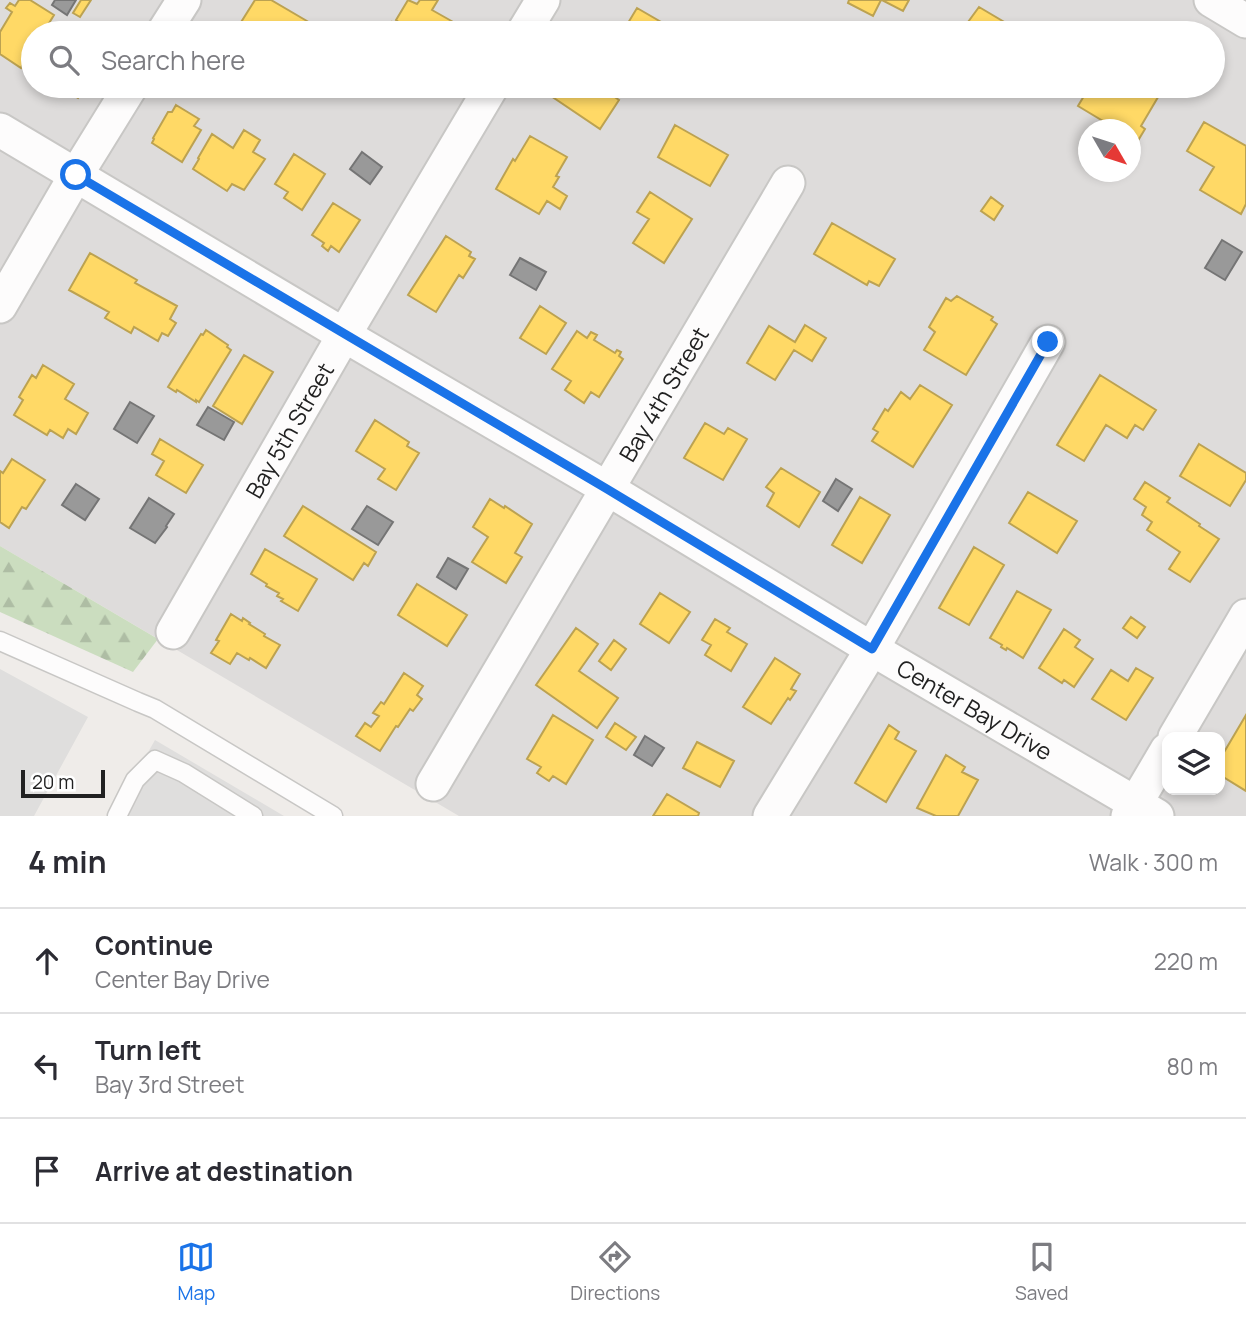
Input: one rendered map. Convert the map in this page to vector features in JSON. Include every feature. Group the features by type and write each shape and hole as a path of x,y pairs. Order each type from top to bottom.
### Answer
{"street":[{"path":"171,21 184,0"},
{"path":"530,21 543,0"},
{"path":"1211,0 1246,21"},
{"path":"0,306 124,98"},
{"name":"Bay 5th Street","path":"173,632 344,335 485,98"},
{"name":"Center Bay Drive","path":"0,130 607,489 1140,812"},
{"name":"Bay 4th Street","path":"433,784 788,183"},
{"path":"770,816 872,649 1048,342"},
{"path":"1178,732 1246,616"},
{"path":"1140,812 1162,761"}],"lane":[{"path":"0,641 155,709 333,816"},
{"path":"117,816 135,780 155,760 184,773 253,816"}],"shaded area":[{"path":"0,0 1246,0 1246,816 459,816 0,546"},
{"path":"0,669 88,717 34,816 0,816"},
{"path":"155,740 284,816 112,816"}],"green space":[{"path":"0,546 158,639 133,672 0,612"}],"building: Homes":[{"path":"19,0 30,0 54,15 50,21 21,21 21,68 0,54 0,32 12,12 6,8 10,3 15,6"},
{"path":"81,0 91,0 80,17 73,13"},
{"path":"255,0 271,0 307,21 242,21"},
{"path":"408,0 417,4 420,0 438,0 432,10 451,21 397,21"},
{"path":"849,0 881,0 873,16 848,3"},
{"path":"882,0 909,0 903,11"},
{"path":"979,7 1003,21 969,21"},
{"path":"637,8 659,21 629,21"},
{"path":"554,98 616,98 619,100 600,129"},
{"path":"1083,98 1157,98 1141,126 1141,119 1100,119 1078,106"},
{"path":"176,105 199,119 194,126 201,130 182,162 152,143 168,112 172,112"},
{"path":"1204,122 1246,146 1246,204 1241,214 1200,190 1214,167 1187,151"},
{"path":"675,125 728,155 710,186 658,157"},
{"path":"244,130 260,140 253,152 265,159 244,190 232,184 227,191 193,169 212,134 233,148"},
{"path":"530,136 567,157 553,187 567,196 560,209 547,201 539,214 496,189"},
{"path":"294,154 325,174 302,210 284,198 288,192 275,184"},
{"path":"650,192 692,219 664,263 633,243 649,219 637,212"},
{"path":"991,197 1003,206 994,220 981,211"},
{"path":"333,203 360,220 339,252 331,246 328,251 322,246 324,243 312,235"},
{"path":"832,223 895,259 879,286 869,281 867,285 814,254"},
{"path":"446,236 471,252 469,256 475,259 463,278 459,275 436,312 408,295"},
{"path":"90,253 137,280 135,283 177,306 170,319 176,323 168,336 162,333 158,341 134,327 131,333 105,318 109,312 69,290"},
{"path":"957,296 993,317 991,320 997,324 966,375 924,350 935,332 929,327 946,298 951,301"},
{"path":"540,306 566,323 546,354 520,338"},
{"path":"805,325 826,338 812,361 794,350 775,380 747,363 769,326 795,342"},
{"path":"206,330 231,350 199,402 196,402 168,387"},
{"path":"577,331 587,338 591,332 597,335 594,340 615,353 617,350 621,352 619,356 623,359 599,397 591,392 584,403 565,390 571,381 552,369"},
{"path":"244,355 273,372 242,424 213,406"},
{"path":"43,365 74,384 65,399 88,413 76,434 68,429 63,438 50,430 47,435 14,415 23,400 19,397 32,375 36,378"},
{"path":"1100,375 1156,410 1143,430 1135,425 1127,438 1106,425 1084,461 1057,445"},
{"path":"920,385 952,405 913,467 872,441 878,432 873,429 885,409 888,411 901,392 910,399"},
{"path":"375,420 409,442 407,446 419,453 396,490 378,479 385,469 356,451"},
{"path":"705,423 724,434 728,428 747,439 723,480 684,458"},
{"path":"160,439 203,465 186,493 156,475 164,461 152,454"},
{"path":"1199,444 1246,473 1246,480 1230,506 1180,476"},
{"path":"12,459 45,480 26,509 22,507 9,528 0,522 0,471 3,473"},
{"path":"781,468 820,492 799,527 767,506 774,493 766,487"},
{"path":"1145,482 1170,498 1167,502 1219,539 1190,582 1169,569 1180,552 1147,530 1152,522 1142,515 1146,507 1134,499"},
{"path":"1028,492 1077,521 1057,553 1009,523"},
{"path":"860,497 890,515 862,563 832,545"},
{"path":"490,499 532,524 515,553 522,557 506,583 472,562 488,537 473,527"},
{"path":"303,506 376,552 368,566 364,563 353,580 284,536"},
{"path":"974,547 1004,565 969,625 939,608"},
{"path":"265,549 317,579 298,611 281,601 283,599 277,596 279,593 251,574"},
{"path":"417,584 467,615 447,646 398,615"},
{"path":"1017,591 1051,610 1023,658 990,638"},
{"path":"660,593 690,612 669,643 640,624"},
{"path":"231,614 242,621 243,618 265,634 264,636 280,645 266,668 237,653 230,664 211,653"},
{"path":"1131,617 1145,627 1137,638 1123,628"},
{"path":"715,619 730,628 727,632 747,644 731,671 705,655 711,645 702,640"},
{"path":"576,628 598,644 579,671 618,698 597,728 536,685"},
{"path":"1064,629 1080,640 1075,647 1093,659 1074,687 1064,680 1062,683 1039,668"},
{"path":"614,640 626,649 611,670 599,661"},
{"path":"775,658 800,674 791,689 796,691 790,700 788,698 771,724 743,707"},
{"path":"1136,668 1153,678 1126,720 1092,699 1111,670 1128,681"},
{"path":"404,673 423,686 417,695 422,699 413,711 410,709 398,727 396,726 380,751 356,736 365,723 371,727 379,716 373,713 381,702 384,704"},
{"path":"553,715 593,740 566,784 553,776 549,781 537,773 541,767 527,759"},
{"path":"1246,715 1246,791 1225,778 1225,751"},
{"path":"615,723 636,737 626,750 606,737"},
{"path":"889,725 899,732 895,739 916,751 886,802 855,783"},
{"path":"697,742 734,761 720,787 683,768"},
{"path":"946,755 965,767 962,772 978,780 958,816 936,816 917,808"},
{"path":"667,794 699,813 698,816 653,816"}],"building: Industry":[{"path":"55,0 76,0 67,15 52,5"},
{"path":"362,152 382,167 370,184 350,169"},
{"path":"1222,240 1242,252 1225,280 1205,268"},
{"path":"520,258 546,272 536,290 510,275"},
{"path":"130,402 154,416 137,443 114,429"},
{"path":"208,407 234,422 224,440 197,425"},
{"path":"836,479 852,489 838,511 823,501"},
{"path":"76,484 99,499 85,520 62,505"},
{"path":"149,498 174,514 155,543 130,528"},
{"path":"367,506 393,522 378,545 352,529"},
{"path":"448,558 468,569 456,589 437,577"},
{"path":"645,736 664,748 652,766 634,755"}],"route":[{"path":"76,175 872,649 1048,342"}]}
